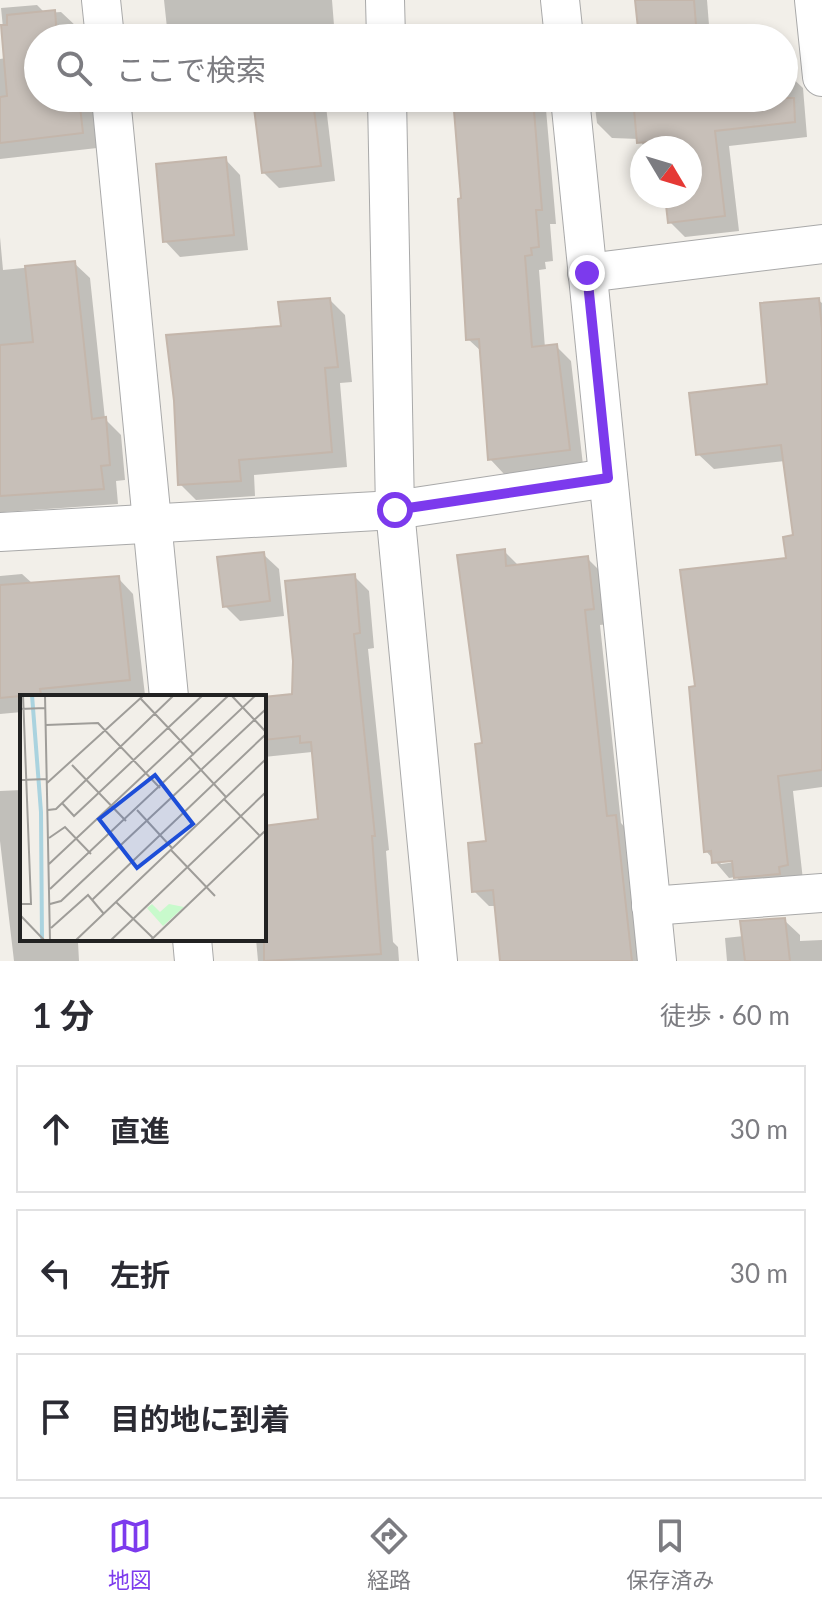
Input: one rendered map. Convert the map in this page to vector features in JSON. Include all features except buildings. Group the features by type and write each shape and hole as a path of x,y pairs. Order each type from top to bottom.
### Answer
{"street":[{"path":"101,0 104,24"},
{"path":"385,0 386,24"},
{"path":"560,0 563,24"},
{"path":"814,0 822,77"},
{"path":"112,112 169,695"},
{"path":"387,112 395,510 438,961"},
{"path":"571,112 657,961"},
{"path":"587,273 822,244"},
{"path":"0,532 395,510 608,478"},
{"path":"651,906 822,893"},
{"path":"192,941 194,961"}],"route":[{"path":"395,510 608,478 587,273"}]}
